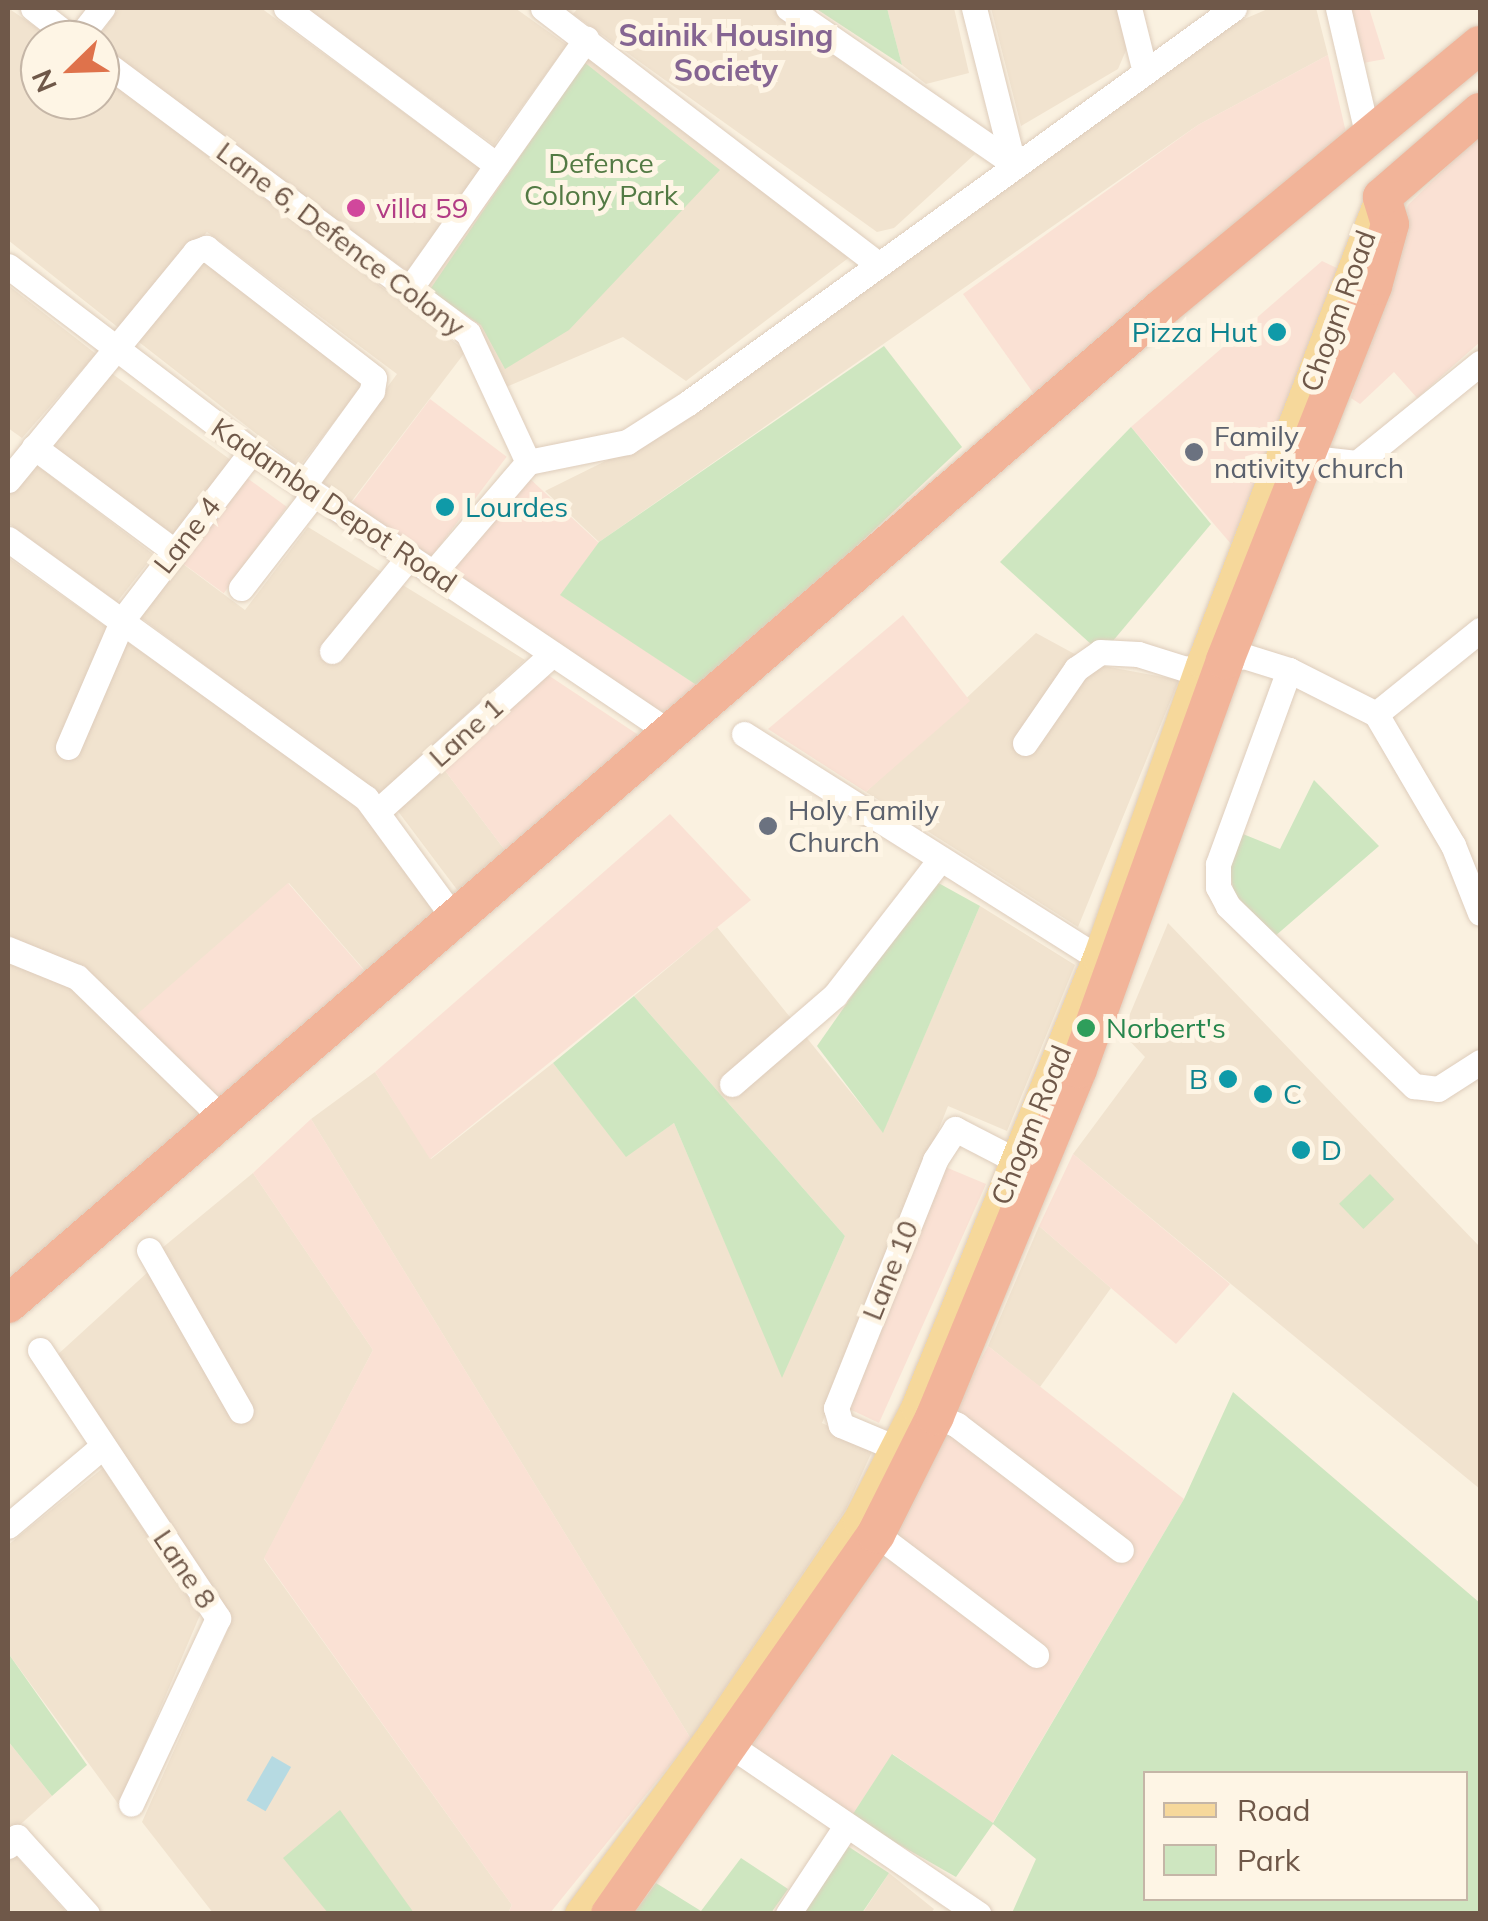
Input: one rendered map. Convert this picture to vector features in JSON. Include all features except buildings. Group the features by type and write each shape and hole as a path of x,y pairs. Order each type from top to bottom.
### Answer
{"highway":[{"path":"8,1304 1163,307 1480,45"},
{"name":"Chogm Road","path":"610,1914 867,1527 926,1412 1078,1070 1214,662 1297,456 1386,252 1390,224 1382,197 1480,112"}],"main road":[{"name":"Chogm Road","path":"867,1527 896,1448 926,1412 1017,1161 1214,662"},
{"name":"Chogm Road","path":"581,1914 723,1740"}],"street":[{"path":"286,8 496,164"},
{"path":"788,8 1013,163"},
{"path":"974,8 1013,163"},
{"path":"1129,8 1144,68"},
{"path":"433,573 528,462 627,442 688,403 875,262 1144,68 1234,8"},
{"path":"1338,8 1369,140"},
{"path":"552,10 875,262"},
{"path":"411,287 586,39"},
{"name":"Lane 6, Defence Colony","path":"120,74 411,287 482,352 528,462"},
{"path":"8,480 194,252 206,248 374,378 372,391 309,490 240,588"},
{"name":"Kadamba Depot Road","path":"8,266 114,351 252,451 669,732"},
{"path":"1297,456 1357,463 1480,363"},
{"path":"34,447 174,552"},
{"name":"Lane 4","path":"68,747 123,619 252,451"},
{"path":"8,539 123,619 378,810 453,917"},
{"path":"332,650 409,557"},
{"path":"1376,714 1480,630"},
{"path":"1024,743 1076,669 1100,652 1138,654 1186,669 1244,656 1289,670 1376,714 1452,846 1480,913"},
{"name":"Lane 1","path":"378,810 552,654"},
{"path":"1289,670 1218,864 1218,887 1228,906 1414,1086 1438,1089 1480,1062"},
{"path":"744,734 938,862 1099,958"},
{"path":"732,1084 835,996 938,862"},
{"path":"8,950 77,977 222,1118"},
{"name":"Lane 10","path":"896,1448 841,1426 836,1408 934,1160 955,1129 1017,1161"},
{"path":"149,1250 241,1410"},
{"name":"Lane 8","path":"40,1350 218,1618 131,1804"},
{"path":"926,1412 957,1424 1122,1550"},
{"path":"8,1526 103,1446"},
{"path":"867,1527 1036,1655"},
{"path":"723,1740 846,1826 947,1905 978,1914"},
{"path":"788,1914 846,1826"},
{"path":"8,1846 17,1836 87,1914"}],"shaded area":[{"path":"8,8 26,20 20,20 20,120 120,120 120,89 466,351 351,502 319,480 397,374 207,232 120,329 8,240"},
{"path":"119,8 261,8 481,169 407,271 120,62 120,20 110,20"},
{"path":"305,8 515,8 567,45 494,145"},
{"path":"578,8 771,8 975,154 894,228 877,232 573,14"},
{"path":"887,8 954,8 969,73 926,84 902,65"},
{"path":"991,8 1117,8 1127,48 1118,69 1021,126"},
{"path":"1270,8 1316,8 1328,55 1198,125 599,542 545,491 660,434 1214,32"},
{"path":"1351,8 1369,8 1385,59 1363,63"},
{"path":"585,54 851,256 686,381 623,337 504,388 423,287"},
{"path":"1328,55 1348,141 1036,397 963,294 1198,125"},
{"path":"1480,134 1480,342 1417,398 1394,372 1360,404 1351,398 1408,205"},
{"path":"201,256 364,383 299,467 136,340"},
{"path":"1322,261 1341,270 1231,544 1131,427"},
{"path":"8,285 96,354 22,438 8,428"},
{"path":"107,370 233,462 178,538 52,446"},
{"path":"430,399 507,457 428,561 352,503"},
{"path":"34,463 154,555 117,602 8,523 8,494"},
{"path":"243,475 287,507 224,593 180,562"},
{"path":"528,477 599,543 561,594 704,690 666,721 449,569"},
{"path":"308,527 525,660 379,795 140,617 179,561 245,610"},
{"path":"10,559 332,786 373,823 437,911 367,973 289,883 138,1026 83,968 8,935"},
{"path":"903,615 970,701 866,792 768,729"},
{"path":"1036,633 1093,664 1179,680 1078,927 866,792"},
{"path":"545,673 646,740 507,853 443,768"},
{"path":"443,768 507,853 457,890 393,805"},
{"path":"670,814 751,900 430,1159 375,1072"},
{"path":"288,883 367,974 211,1109 132,1019"},
{"path":"980,906 1075,965 1007,1131 948,1106 822,1423 874,1447 846,1509 691,1739 311,1119 375,1072 431,1159 553,1063 626,1156 674,1123 782,1376 845,1236 634,996 717,927 883,1132"},
{"path":"1168,923 1480,1247 1480,1489 1073,1154 1145,1057 1122,1033"},
{"path":"8,960 75,988 204,1117 8,1291"},
{"path":"311,1119 691,1739 550,1913 508,1913 512,1905 264,1558 373,1350 253,1173"},
{"path":"1073,1154 1230,1284 1176,1344 1039,1226"},
{"path":"943,1166 986,1184 879,1423 843,1406"},
{"path":"253,1173 373,1350 264,1559 512,1905 508,1913 213,1913 142,1822 229,1627 55,1357 149,1271 156,1253"},
{"path":"1039,1226 1111,1288 1040,1387 988,1346"},
{"path":"988,1346 1184,1499 992,1824 893,1754 851,1817 751,1747 881,1552"},
{"path":"103,1468 200,1615 119,1805 8,1653 8,1545"},
{"path":"8,1741 52,1796 13,1831 8,1825"},
{"path":"15,1855 67,1913 8,1913 8,1862"},
{"path":"889,1873 934,1909 931,1913 862,1914"}],"green space":[{"path":"815,8 887,8 902,65"},
{"name":"Defence Colony Park","path":"584,62 720,170 569,330 505,369 481,325 429,291"},
{"path":"884,346 962,447 704,690 560,595 599,542"},
{"path":"1131,427 1211,524 1102,654 1000,562"},
{"path":"1314,780 1379,846 1274,937 1234,893 1229,866 1243,834 1280,849"},
{"path":"933,880 980,906 883,1133 817,1046"},
{"path":"634,996 845,1236 782,1378 674,1123 626,1157 553,1063"},
{"path":"1370,1174 1394,1199 1363,1229 1339,1204"},
{"path":"1233,1392 1480,1603 1480,1913 1012,1913 1036,1859 993,1824 956,1877 851,1817 892,1754 993,1823 1184,1499"},
{"path":"8,1653 87,1765 52,1796 8,1741"},
{"path":"340,1810 414,1913 328,1913 283,1858"},
{"path":"846,1845 889,1873 862,1913 803,1914"},
{"path":"741,1858 788,1889 771,1913 634,1913 656,1883 701,1911"}],"water":[{"path":"272,1756 291,1767 266,1811 246,1800"}],"place":[{"name":"villa 59","path":"356,208"},
{"name":"Pizza Hut","path":"1277,332"},
{"name":"Family nativity church","path":"1194,452"},
{"name":"Lourdes","path":"445,507"},
{"name":"Holy Family Church","path":"768,826"},
{"name":"Norbert's","path":"1086,1028"},
{"name":"B","path":"1228,1079"},
{"name":"C","path":"1263,1094"},
{"name":"D","path":"1301,1150"}],"district":[{"name":"Sainik Housing Society","path":"726,52"}]}
